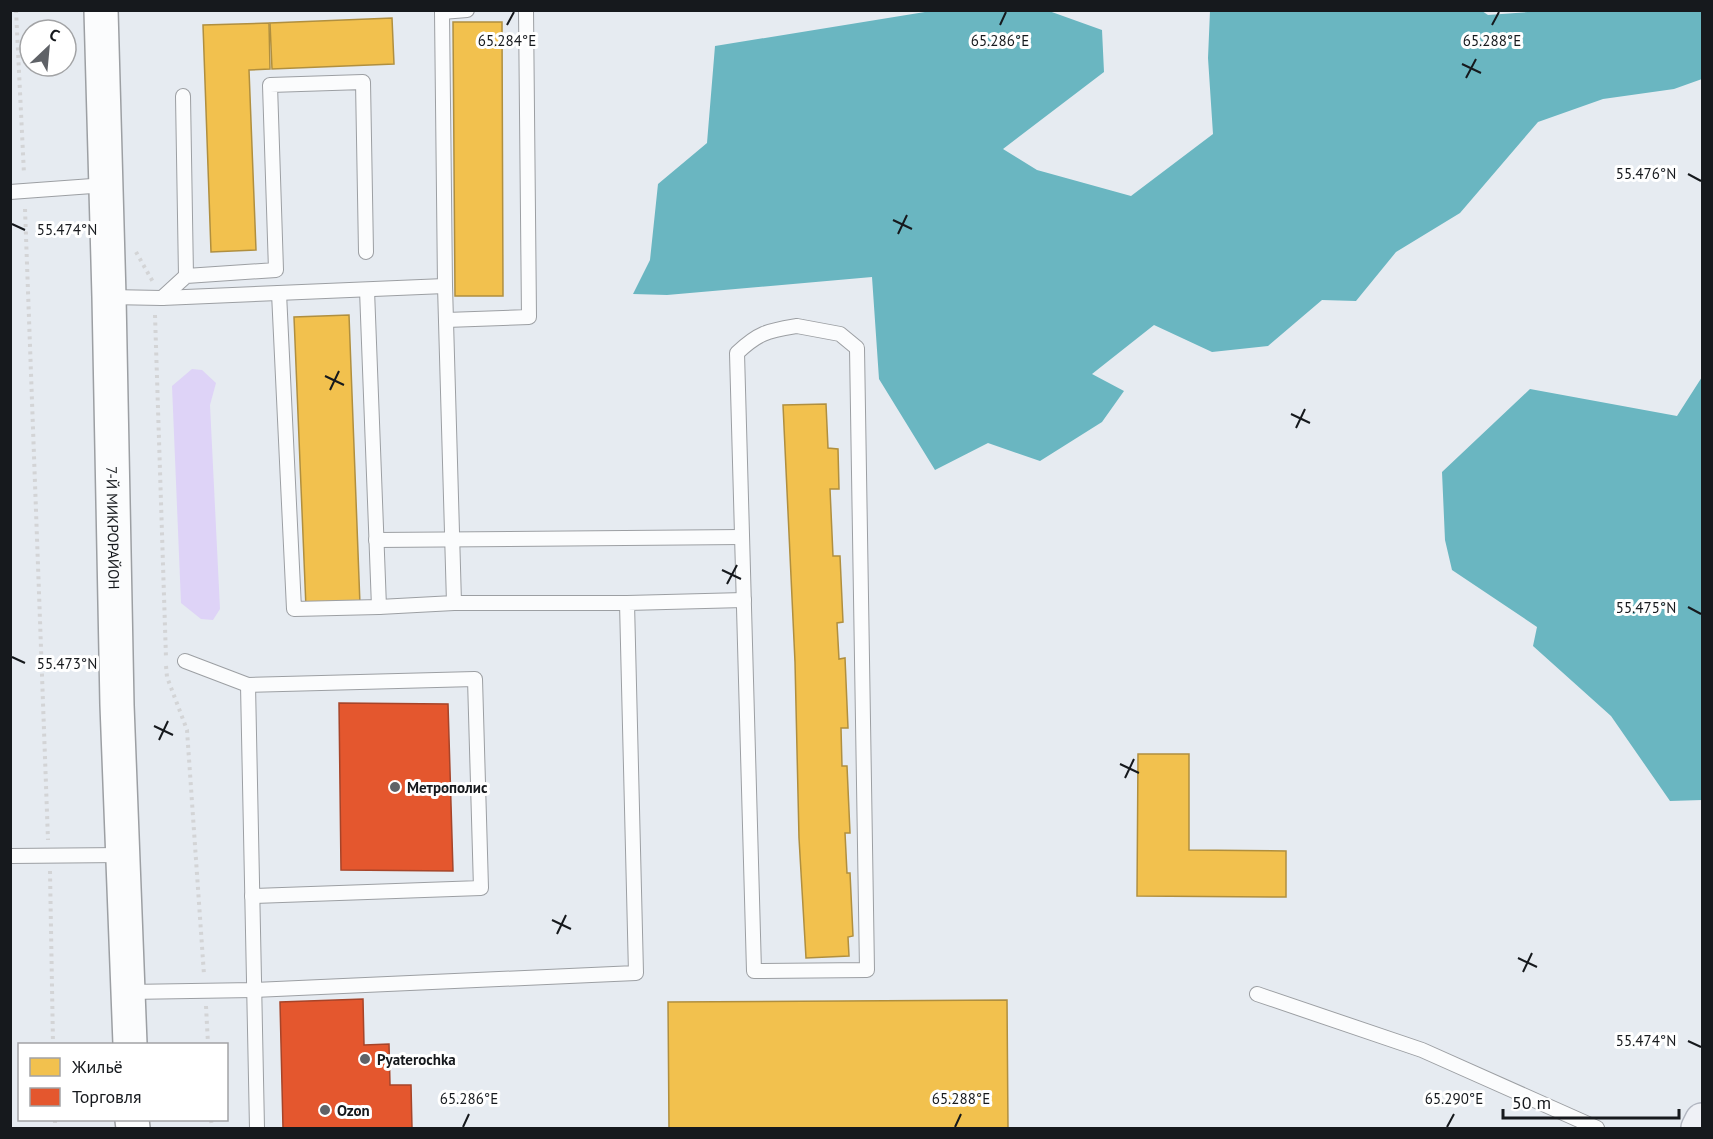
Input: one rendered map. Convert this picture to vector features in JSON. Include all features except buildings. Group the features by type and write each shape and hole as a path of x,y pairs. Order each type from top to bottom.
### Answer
{"main road":[{"path":"1698,1128 1702,1120"}],"street":[{"name":"7-Й МИКРОРАЙОН","path":"101,10 117,694 130,1043"}],"lane":[{"path":"454,603 445,286 442,12 467,10"},
{"path":"446,320 529,317 525,10"},
{"path":"162,298 186,276 276,270 270,85 363,82 366,252"},
{"path":"183,96 186,276"},
{"path":"17,192 106,185"},
{"path":"109,297 162,298 445,286"},
{"path":"367,290 379,606"},
{"path":"279,293 294,609 454,603 744,600"},
{"path":"797,326 840,334 857,348 867,970 754,971 744,600 737,353 752,339 768,331 797,326"},
{"path":"376,540 742,537"},
{"path":"128,992 254,990 636,973 627,603"},
{"path":"185,661 248,685 475,679 481,888 252,896"},
{"path":"248,685 256,1128"},
{"path":"10,856 122,855"},
{"path":"1257,994 1422,1050 1598,1128"}],"path":[{"path":"16,10 17,192 49,855 53,1043"},
{"path":"136,251 162,298 155,312 167,677 187,730 208,1043"}],"shaded area":[{"path":"192,369 202,370 216,383 210,405 220,609 213,620 201,619 181,603 172,386"}],"water":[{"path":"1556,10 1702,11 1702,79 1674,89 1603,99 1538,122 1460,213 1396,252 1356,301 1322,300 1268,346 1212,352 1154,325 1092,374 1124,391 1102,422 1040,461 988,443 935,470 879,379 872,277 667,295 633,294 650,260 658,184 707,143 715,46 931,11 1049,11 1102,30 1104,72 1003,149 1037,170 1131,196 1213,134 1208,58 1210,11 1482,11 1488,15"},
{"path":"1702,377 1702,800 1670,801 1611,716 1533,646 1537,627 1452,570 1445,540 1442,472 1530,389 1677,416"}],"place":[{"name":"Метрополис","path":"395,787"},
{"name":"Pyaterochka","path":"365,1059"},
{"name":"Ozon","path":"325,1110"}]}
